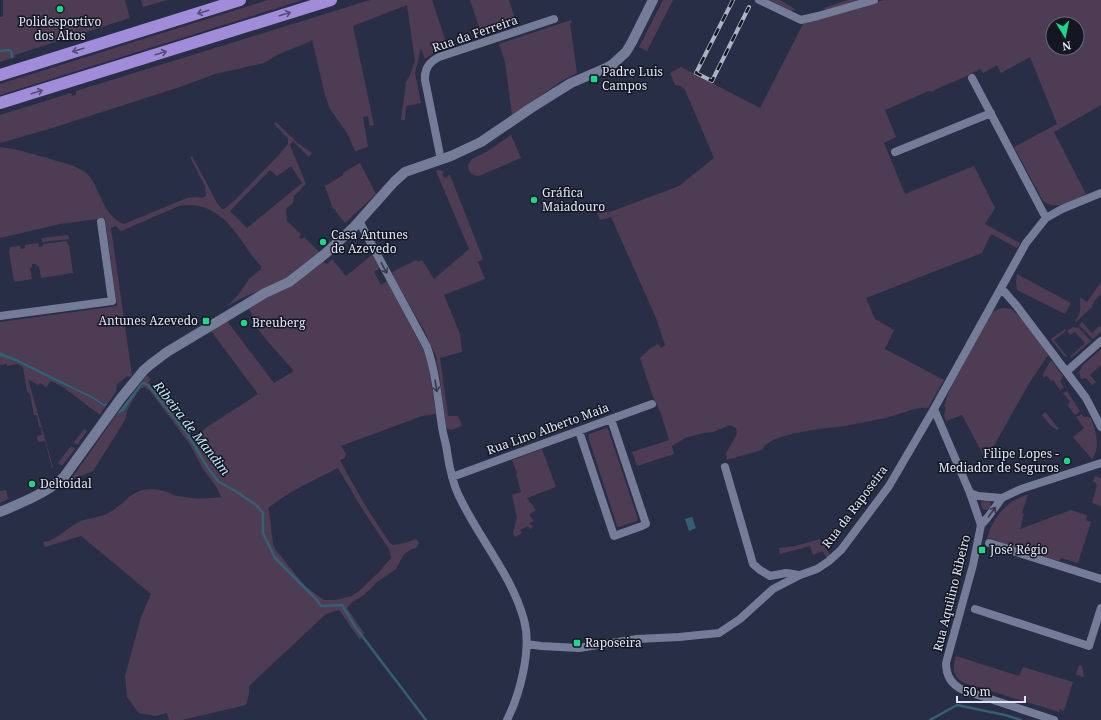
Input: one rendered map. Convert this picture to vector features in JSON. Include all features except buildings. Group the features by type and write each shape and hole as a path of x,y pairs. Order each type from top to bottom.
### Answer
{"highway":[{"path":"0,75 240,0"},
{"path":"0,103 332,0"}],"street":[{"path":"0,512 37,496 64,477 121,398 144,370 151,364 167,352 265,293 289,282 326,254 405,172 451,156 482,141 571,83 613,64 626,52 653,0"},
{"path":"759,0 801,20 874,0"},
{"name":"Rua da Ferreira","path":"441,160 425,80 425,73 429,64 438,57 554,19"},
{"path":"972,78 1046,218"},
{"path":"895,152 991,112"},
{"name":"Rua da Raposeira","path":"527,644 579,648 637,639 719,634 740,619 773,589 800,575 817,569 829,561 841,550 889,486 934,409 1026,243 1046,218 1062,209 1101,193"},
{"path":"359,221 427,347 436,384 442,430 450,470 460,500 513,589 524,621 527,644 521,683 513,708 507,720"},
{"path":"0,316 112,301 101,222"},
{"path":"1001,288 1067,371 1086,398 1101,427"},
{"path":"1067,371 1101,341"},
{"name":"Rua Lino Alberto Maia","path":"452,477 652,404"},
{"name":"Rua Aquilino Ribeiro","path":"934,409 970,493 981,525 973,565 946,663 947,674 955,686 963,690 1054,720"},
{"path":"579,431 614,536 646,524 611,419"},
{"path":"981,525 988,518 1002,498 1021,489 1101,463"},
{"path":"725,467 754,564 770,576 786,573 800,575"},
{"path":"970,493 978,496 1002,498"},
{"path":"989,543 1101,579"},
{"path":"976,609 1089,646 1101,608"}],"shaded area":[{"path":"3,0 125,0 130,18 15,55 15,57 0,62 0,17 3,17"},
{"path":"141,0 167,0 143,7"},
{"path":"268,0 303,0 0,95 0,84"},
{"path":"370,0 432,0 448,48 433,53 425,59 421,48 415,73 421,103 406,106 405,120 401,120 406,82 415,61 407,5 353,26 374,125 370,126 368,116 363,117 368,147 355,151 347,133 330,109 325,95 312,40 279,54 264,63 215,74 183,86 49,129 0,143 0,115 71,93 72,96 76,95 76,91"},
{"path":"470,0 509,0 517,25 512,26 510,20 485,28 487,35 482,36"},
{"path":"663,0 673,0 647,51 639,47"},
{"path":"770,0 780,0 796,10 791,11"},
{"path":"848,0 864,0 826,11 824,8"},
{"path":"884,0 1101,0 1101,105 1054,132 1086,194 1063,204 1052,205 1047,203 1042,199 1014,147 1057,124 1030,57 1001,73 997,65 983,73 980,69 934,90 933,92 929,91 885,110 896,137 884,143 905,194 974,166 995,208 985,224 1020,243 1017,248 991,234 982,253 866,298 875,319 894,330 885,349 944,380 928,408 916,409 883,419 787,435 775,439 767,444 762,450 727,460 726,453 737,434 736,428 730,425 713,432 685,438 672,446 674,454 637,466 632,452 669,440 640,358 658,344 661,348 665,345 656,318 611,217 600,220 597,213 610,212 679,186 714,158 685,90 681,86 675,85 670,73 681,67 760,108 803,24"},
{"path":"571,20 572,23 570,23 577,73 560,82 512,115 505,62 499,44"},
{"path":"276,122 299,144 312,153 309,157 293,141 290,145 306,184 294,196 293,203 286,209 287,221 301,234 299,238 302,239 304,237 320,253 286,278 226,307 238,295 249,279 261,269 261,266 230,226 215,213 206,208 196,206 179,206 121,231 116,226 111,228 132,375 130,377 127,376 117,384 116,392 108,403 104,404 94,397 0,352 0,322 117,306 105,218 60,224 0,238 0,147 72,165 83,171 94,183 107,210 117,221 124,224 187,198 202,198 206,196 205,186 190,157 192,156 217,203 222,209 224,209 234,201 288,144 288,139 274,124","holes":["291,166 302,183 247,228 230,211 270,170 277,176"]},
{"path":"511,135 521,158 479,176 471,173 468,165 472,159 486,152"},
{"path":"360,163 376,194 345,223 335,209 333,209 325,186"},
{"path":"439,170 445,172 442,173 444,178 450,175 483,259 478,262 485,279 444,295 460,334 462,352 440,358 448,416 458,416 462,426 451,430 446,428 437,359 425,332 392,272 416,260 418,262 422,260 434,279 469,249 436,171"},
{"path":"68,235 69,239 42,242 42,238"},
{"path":"67,241 69,245 73,273 41,278 39,266 32,264 32,267 30,268 32,279 14,282 9,251 10,247 20,246 21,249 25,248 25,245 38,243 39,247 43,246 43,244"},
{"path":"373,254 380,268 374,272 381,285 387,281 425,353 429,368 436,414 422,416 341,446 346,454 345,458 340,460 376,523 390,543 396,545 416,539 419,543 416,548 404,554 396,569 377,582 364,595 351,603 347,608 364,633 360,640 339,610 326,614 249,686 249,694 246,705 182,720 169,720 167,713 155,716 139,713 127,697 125,676 141,617 151,594 81,536 45,547 43,542 52,540 81,521 116,509 132,495 142,490 160,490 175,496 189,498 221,497 217,488 203,469 189,443 150,391 144,387 140,389 128,408 125,420 93,471 68,481 77,471 116,415 124,411 141,386 143,385 142,383 140,384 147,375 151,380 148,382 168,405 193,439 207,427 258,394 211,331 227,321 274,383 294,371 258,329 249,308 300,280 323,262 327,264 332,259 346,276","holes":["338,468 361,507 389,549 391,558 379,572 352,596 335,600 324,600 305,586 275,549 272,539 268,508 293,491"]},
{"path":"1017,274 1071,303 1065,314 1017,290"},
{"path":"1101,282 1101,294 1094,301 1092,307 1076,322 1075,320 1080,313 1080,297 1087,302"},
{"path":"1002,308 1008,308 1015,312 1031,330 1048,355 1027,387 986,460 962,415 946,421 944,415 946,407 944,406 949,391 991,313"},
{"path":"1082,322 1092,333 1099,326 1101,328 1101,332 1093,339 1079,325"},
{"path":"1073,327 1079,328 1091,341 1071,358 1071,355 1085,343 1075,332 1070,335 1067,331"},
{"path":"1065,329 1066,331 1054,340 1067,355 1067,357 1064,356 1051,339"},
{"path":"1101,349 1101,365 1090,375 1096,382 1092,385 1086,378 1081,379 1079,372 1083,365"},
{"path":"0,356 17,362 75,390 105,407 100,415 63,387 51,381 46,387 40,383 38,385 28,379 53,467 52,468 45,441 38,442 37,436 42,435 41,427 39,427 37,415 34,415 30,394 27,391 23,367 17,364 7,366 7,364 0,365"},
{"path":"1051,360 1063,376 1060,382 1064,387 1060,390 1053,380 1051,381 1047,376 1043,378 1044,372"},
{"path":"1067,391 1080,411 1075,415 1067,405 1070,402 1063,393"},
{"path":"1045,412 1059,429 1057,430 1050,425 1042,415"},
{"path":"1082,414 1084,417 1090,417 1096,433 1097,444 1095,455 1092,459 1073,437 1084,428 1076,417"},
{"path":"606,428 608,429 638,519 637,521 619,527 617,526 588,436 589,434"},
{"path":"84,429 87,431 77,445 74,442"},
{"path":"71,446 75,449 62,466 58,463"},
{"path":"542,449 556,487 527,498 536,510 529,515 534,521 529,523 533,527 530,529 528,526 520,530 522,533 515,537 513,533 517,518 512,495 521,492 517,473 512,460"},
{"path":"1095,476 1101,478 1101,506 1092,503 1097,485 1093,482"},
{"path":"6,490 8,499 0,503 0,491"},
{"path":"1028,494 1022,513 1024,514 1020,529 1071,510 1087,515 1086,520 1091,522 1078,563 1061,558 1059,561 1042,556 1043,552 1026,547 1025,550 987,538 993,523 1007,505"},
{"path":"984,500 988,500 991,505 988,510 984,510 981,507 981,503"},
{"path":"820,539 830,555 827,558 823,551 813,555 810,546 780,554 779,548 795,546"},
{"path":"956,656 1019,676 1023,667 1073,682 1064,711 1060,709 1059,712 960,681 954,672"},
{"path":"1079,665 1082,666 1084,677 1076,675"}],"water":[{"path":"0,352 94,397 104,404 108,403 105,407 75,390 17,362 0,356"},
{"path":"143,382 144,383 124,411 116,415 140,384"},
{"path":"692,517 696,528 689,531 685,519"}],"waterway":[{"path":"0,51 9,50 11,51 12,57"},
{"name":"Ribeira de Mandim","path":"142,384 144,383 148,385 188,435 208,468 219,482 257,506 263,513 263,533 275,558 315,598 321,606 342,605 356,628 426,720"},
{"name":"Ribeira de Mandim","path":"930,720 957,705 1005,715 1021,720"}],"railway":[{"path":"733,0 696,73 712,81 749,7"}],"place":[{"name":"Polidesportivo dos Altos","path":"60,9"},
{"name":"Padre Luis Campos","path":"594,79"},
{"name":"Gráfica Maiadouro","path":"534,200"},
{"name":"Casa Antunes de Azevedo","path":"323,242"},
{"name":"Antunes Azevedo","path":"206,321"},
{"name":"Breuberg","path":"244,323"},
{"name":"Filipe Lopes - Mediador de Seguros","path":"1067,461"},
{"name":"Deltoidal","path":"32,484"},
{"name":"José Régio","path":"982,550"},
{"name":"Raposeira","path":"577,643"}]}
